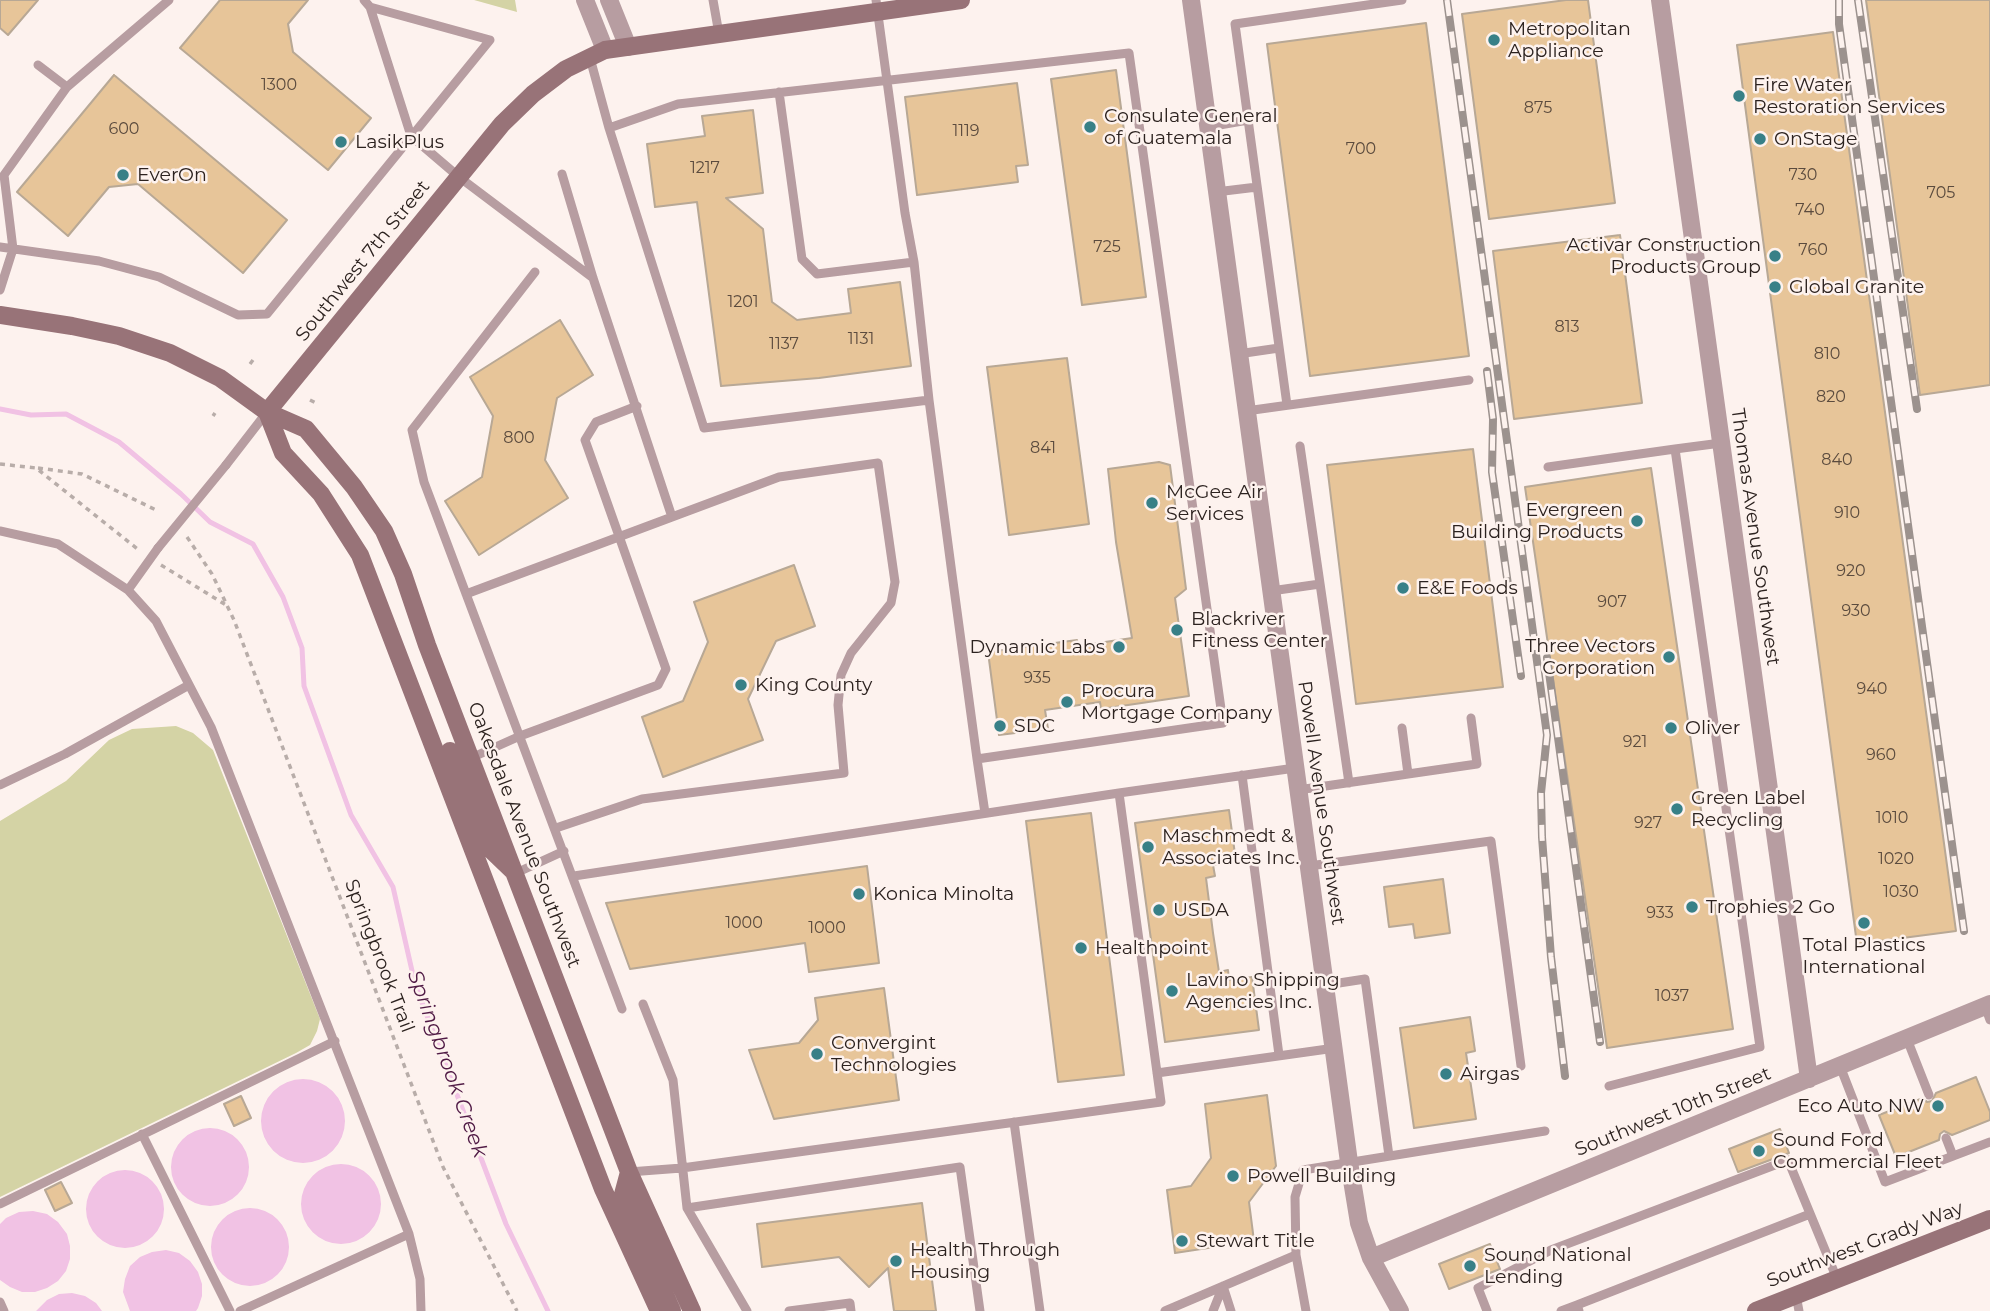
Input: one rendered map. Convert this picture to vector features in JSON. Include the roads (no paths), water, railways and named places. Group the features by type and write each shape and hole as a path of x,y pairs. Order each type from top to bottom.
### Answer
{"street":[{"path":"585,0 598,54"},
{"path":"609,0 628,47"},
{"name":"Southwest 7th Street","path":"267,412 502,124 533,94 566,69 598,54 628,47 719,34 877,5 961,0"},
{"name":"Powell Avenue Southwest","path":"1191,0 1349,1162 1359,1223 1371,1258 1400,1311"},
{"name":"Thomas Avenue Southwest","path":"1660,0 1809,1079"},
{"name":"Oakesdale Avenue Southwest","path":"0,315 119,336 170,353 220,378 267,412 306,429 354,487 384,531 403,574 629,1172 692,1311"},
{"path":"267,412 283,453 321,494 360,555 603,1189 659,1311"},
{"path":"413,689 434,712 486,845 516,873"},
{"name":"Southwest 10th Street","path":"1371,1258 1907,1039 1988,1010"},
{"path":"629,1172 622,1198 672,1311"},
{"name":"Southwest Grady Way","path":"1756,1311 1798,1303 1837,1279 1990,1219"}],"lane":[{"path":"0,290 13,249 4,175 67,88 169,0"},
{"path":"713,0 719,34"},
{"path":"1287,405 1234,24 1402,0"},
{"path":"0,247 99,261 159,277 238,315 267,314 490,40 367,4"},
{"path":"367,4 411,136 459,177 593,278"},
{"path":"877,5 914,262 929,400 985,813"},
{"path":"609,128 678,104 1129,53 1223,723 977,760"},
{"path":"598,54 609,128 704,428 929,400"},
{"path":"38,65 67,88"},
{"path":"779,92 802,259 817,274 914,262"},
{"path":"1208,127 1248,120"},
{"path":"562,174 593,278 672,517"},
{"path":"1216,192 1257,187"},
{"path":"535,272 412,430 424,482 622,1009"},
{"path":"1238,354 1279,348"},
{"path":"1246,411 1469,380"},
{"path":"471,758 520,736 658,685 666,669 585,440 596,422 637,406"},
{"path":"128,590 149,558 267,412"},
{"path":"1548,467 1721,443"},
{"path":"1300,446 1349,783"},
{"path":"1609,1086 1760,1047 1675,449"},
{"path":"466,594 779,477 877,463 895,582 891,603 851,653 841,676 838,705 844,773 642,799 556,828"},
{"path":"0,531 58,544 128,590 156,621 211,727 335,1041 409,1234 420,1279 421,1311"},
{"path":"1270,591 1320,584"},
{"path":"0,785 65,754 189,684"},
{"path":"1298,790 1477,764 1471,718"},
{"path":"1402,728 1408,774"},
{"path":"574,876 1295,768"},
{"path":"1242,775 1279,1055"},
{"path":"629,1172 682,1168 1161,1102 1119,793"},
{"path":"1309,866 1491,841 1521,1066"},
{"path":"516,873 564,850"},
{"path":"1326,985 1365,979 1390,1156"},
{"path":"643,1004 673,1080 687,1208 747,1311"},
{"path":"1907,1039 1929,1095"},
{"path":"0,1204 335,1041"},
{"path":"1157,1073 1335,1048"},
{"path":"1840,1066 1885,1182 1990,1142"},
{"path":"1014,1122 1040,1311"},
{"path":"1306,1311 1296,1255 1295,1197 1303,1170 1545,1131"},
{"path":"142,1134 230,1311"},
{"path":"1946,1138 1953,1156"},
{"path":"1488,1311 1478,1289 1551,1251 1788,1160 1837,1279"},
{"path":"687,1208 960,1167 980,1311"},
{"path":"1560,1311 1578,1308 1810,1213"},
{"path":"240,1311 409,1234"},
{"path":"1165,1311 1296,1255"},
{"path":"1213,1311 1223,1286"},
{"path":"1223,1286 1231,1311"},
{"path":"0,1302 4,1311"},
{"path":"789,1311 850,1303 851,1311"}],"waterway":[{"name":"Springbrook Creek","path":"0,409 31,415 66,414 119,442 210,522 253,544 283,597 302,648 304,686 351,815 393,887 415,984 506,1224 548,1311"}],"railway":[{"path":"1447,0 1547,735 1541,793 1542,837 1551,957 1565,1076"},
{"path":"1839,0 1839,24 1964,931"},
{"path":"1858,0 1917,409"},
{"path":"1487,371 1493,419 1492,472 1521,676"},
{"path":"1547,658 1600,1042"}],"place":[{"name":"Metropolitan Appliance","path":"1494,40"},
{"name":"Fire Water Restoration Services","path":"1739,96"},
{"name":"Consulate General of Guatemala","path":"1090,127"},
{"name":"OnStage","path":"1760,139"},
{"name":"LasikPlus","path":"341,142"},
{"name":"EverOn","path":"123,175"},
{"name":"Activar Construction Products Group","path":"1775,256"},
{"name":"Global Granite","path":"1775,287"},
{"name":"McGee Air Services","path":"1152,503"},
{"name":"Evergreen Building Products","path":"1637,521"},
{"name":"E&E Foods","path":"1403,588"},
{"name":"Blackriver Fitness Center","path":"1177,630"},
{"name":"Dynamic Labs","path":"1119,647"},
{"name":"Three Vectors Corporation","path":"1669,657"},
{"name":"King County","path":"741,685"},
{"name":"Procura Mortgage Company","path":"1067,702"},
{"name":"SDC","path":"1000,726"},
{"name":"Oliver","path":"1671,728"},
{"name":"Green Label Recycling","path":"1677,809"},
{"name":"Maschmedt & Associates Inc.","path":"1148,847"},
{"name":"Konica Minolta","path":"859,894"},
{"name":"Trophies 2 Go","path":"1692,907"},
{"name":"USDA","path":"1159,910"},
{"name":"Total Plastics International","path":"1864,923"},
{"name":"Healthpoint","path":"1081,948"},
{"name":"Lavino Shipping Agencies Inc.","path":"1172,991"},
{"name":"Convergint Technologies","path":"817,1054"},
{"name":"Airgas","path":"1446,1074"},
{"name":"Eco Auto NW","path":"1938,1106"},
{"name":"Sound Ford Commercial Fleet","path":"1759,1151"},
{"name":"Powell Building","path":"1233,1176"},
{"name":"Stewart Title","path":"1182,1241"},
{"name":"Health Through Housing","path":"896,1261"},
{"name":"Sound National Lending","path":"1470,1266"}]}
